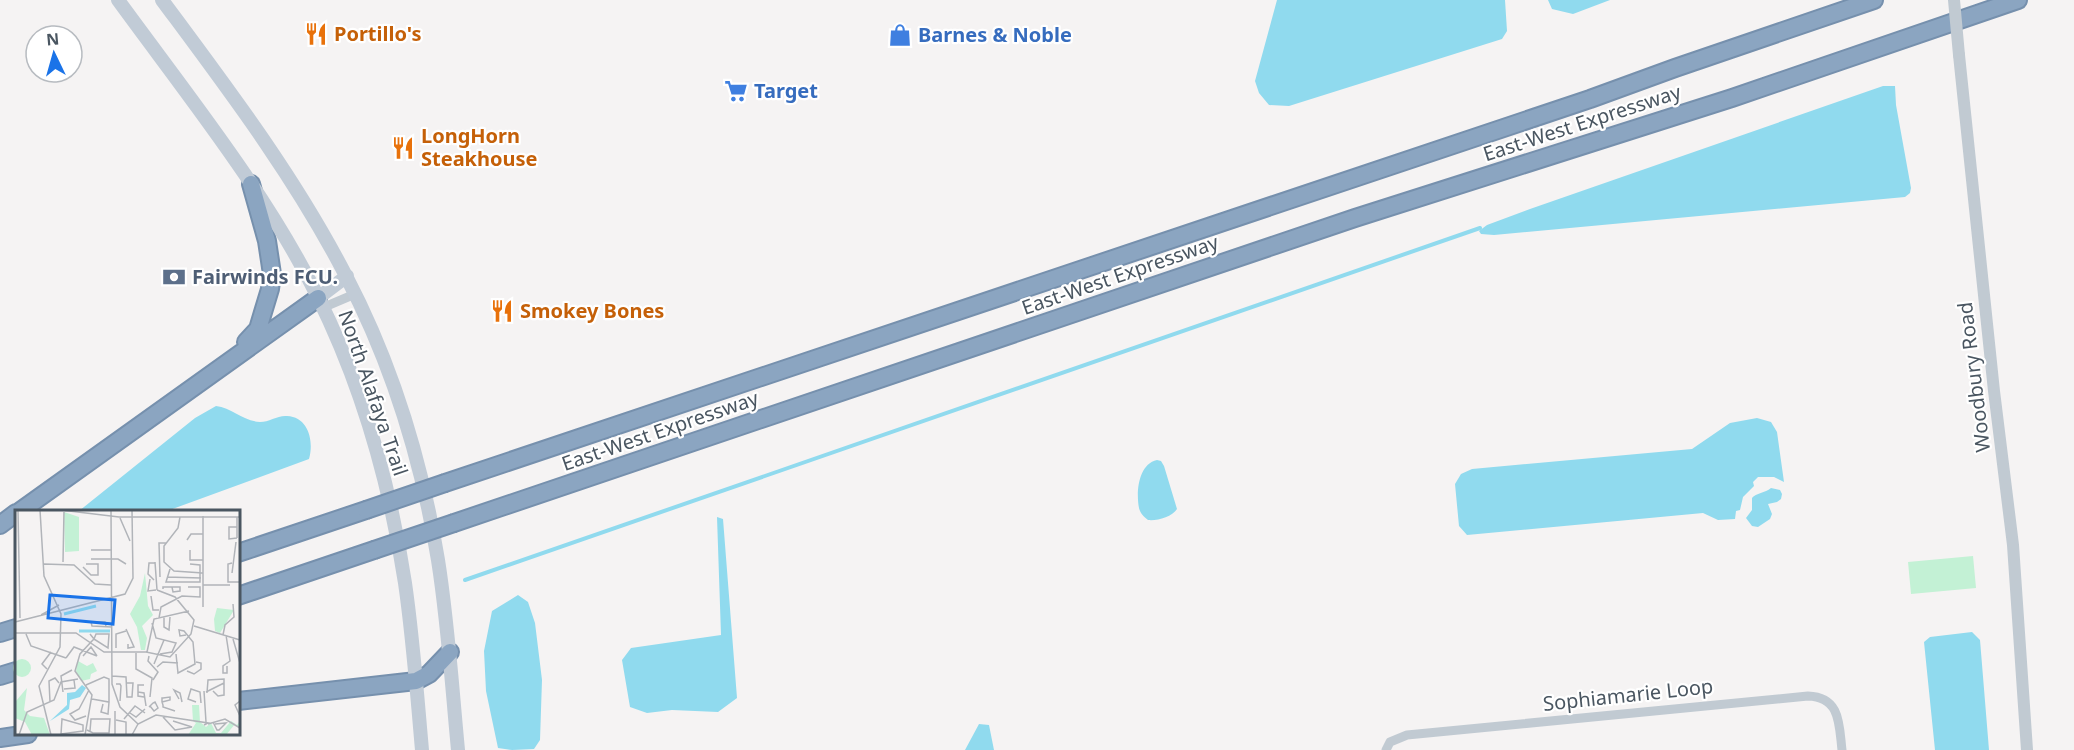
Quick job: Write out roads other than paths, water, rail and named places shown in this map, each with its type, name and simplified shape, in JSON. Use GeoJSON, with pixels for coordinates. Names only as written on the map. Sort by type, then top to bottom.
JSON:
{"type":"FeatureCollection","features":[{"type":"Feature","properties":{"kind":"highway","name":"East-West Expressway"},"geometry":{"type":"LineString","coordinates":[[240,552],[1579,103],[1874,0]]}},
{"type":"Feature","properties":{"kind":"highway","name":"East-West Expressway"},"geometry":{"type":"LineString","coordinates":[[240,595],[1344,222],[1732,98],[2018,0]]}},
{"type":"Feature","properties":{"kind":"highway"},"geometry":{"type":"LineString","coordinates":[[229,362],[258,329],[272,274],[267,241],[251,184]]}},
{"type":"Feature","properties":{"kind":"highway"},"geometry":{"type":"LineString","coordinates":[[21,510],[229,362],[320,303]]}},
{"type":"Feature","properties":{"kind":"highway"},"geometry":{"type":"LineString","coordinates":[[0,525],[15,514]]}},
{"type":"Feature","properties":{"kind":"highway"},"geometry":{"type":"LineString","coordinates":[[0,633],[15,628]]}},
{"type":"Feature","properties":{"kind":"highway"},"geometry":{"type":"LineString","coordinates":[[240,701],[416,681],[429,674],[450,652]]}},
{"type":"Feature","properties":{"kind":"highway"},"geometry":{"type":"LineString","coordinates":[[0,676],[15,671]]}},
{"type":"Feature","properties":{"kind":"highway"},"geometry":{"type":"LineString","coordinates":[[0,738],[21,735]]}},
{"type":"Feature","properties":{"kind":"main road","name":"North Alafaya Trail"},"geometry":{"type":"LineString","coordinates":[[118,0],[251,184],[296,257],[320,303],[357,395],[386,486],[405,583],[422,750]]}},
{"type":"Feature","properties":{"kind":"main road","name":"North Alafaya Trail"},"geometry":{"type":"LineString","coordinates":[[162,0],[273,152],[316,221],[347,276],[390,379],[419,469],[438,560],[450,652],[458,750]]}},
{"type":"Feature","properties":{"kind":"main road"},"geometry":{"type":"LineString","coordinates":[[320,303],[347,276]]}},
{"type":"Feature","properties":{"kind":"street","name":"Woodbury Road"},"geometry":{"type":"LineString","coordinates":[[1954,0],[1994,391],[2013,545],[2027,750]]}},
{"type":"Feature","properties":{"kind":"street"},"geometry":{"type":"LineString","coordinates":[[320,303],[355,294]]}},
{"type":"Feature","properties":{"kind":"street","name":"Sophiamarie Loop"},"geometry":{"type":"LineString","coordinates":[[1386,750],[1390,742],[1407,735],[1816,696],[1838,713],[1842,750]]}},
{"type":"Feature","properties":{"kind":"water"},"geometry":{"type":"Polygon","coordinates":[[[1277,0],[1505,0],[1507,31],[1502,39],[1289,106],[1269,105],[1259,93],[1255,81],[1277,0]]]}},
{"type":"Feature","properties":{"kind":"water"},"geometry":{"type":"Polygon","coordinates":[[[1548,0],[1610,0],[1573,14],[1552,9],[1548,0]]]}},
{"type":"Feature","properties":{"kind":"water"},"geometry":{"type":"Polygon","coordinates":[[[1883,86],[1895,86],[1896,105],[1911,188],[1910,193],[1905,197],[1494,235],[1481,234],[1479,231],[1487,225],[1530,209],[1883,86]]]}},
{"type":"Feature","properties":{"kind":"water"},"geometry":{"type":"Polygon","coordinates":[[[216,406],[260,422],[284,416],[294,417],[308,431],[311,445],[309,459],[170,510],[80,510],[195,418],[216,406]]]}},
{"type":"Feature","properties":{"kind":"water"},"geometry":{"type":"Polygon","coordinates":[[[1757,418],[1771,422],[1777,432],[1784,482],[1774,477],[1758,477],[1753,482],[1754,486],[1743,497],[1735,519],[1718,520],[1703,513],[1467,535],[1459,526],[1455,484],[1461,474],[1472,469],[1692,449],[1730,423],[1757,418]]]}},
{"type":"Feature","properties":{"kind":"water"},"geometry":{"type":"Polygon","coordinates":[[[1157,460],[1161,461],[1164,466],[1177,509],[1164,518],[1148,520],[1140,510],[1138,487],[1146,467],[1157,460]]]}},
{"type":"Feature","properties":{"kind":"water"},"geometry":{"type":"Polygon","coordinates":[[[1771,488],[1780,490],[1781,499],[1768,504],[1772,514],[1770,519],[1758,527],[1752,526],[1746,518],[1752,510],[1752,498],[1771,488]]]}},
{"type":"Feature","properties":{"kind":"water"},"geometry":{"type":"Polygon","coordinates":[[[717,517],[723,519],[737,698],[718,712],[672,710],[647,713],[630,707],[622,660],[631,648],[721,635],[717,517]]]}},
{"type":"Feature","properties":{"kind":"water"},"geometry":{"type":"Polygon","coordinates":[[[518,595],[528,602],[535,623],[542,680],[540,740],[534,749],[512,750],[498,748],[486,691],[484,651],[492,611],[518,595]]]}},
{"type":"Feature","properties":{"kind":"water"},"geometry":{"type":"Polygon","coordinates":[[[1972,632],[1980,640],[1989,750],[1935,750],[1924,642],[1930,637],[1972,632]]]}},
{"type":"Feature","properties":{"kind":"water"},"geometry":{"type":"Polygon","coordinates":[[[979,724],[989,725],[994,750],[965,750],[979,724]]]}},
{"type":"Feature","properties":{"kind":"waterway"},"geometry":{"type":"LineString","coordinates":[[465,580],[1480,228]]}},
{"type":"Feature","properties":{"kind":"place","name":"Portillo's"},"geometry":{"type":"Point","coordinates":[316,34]}},
{"type":"Feature","properties":{"kind":"place","name":"Barnes & Noble"},"geometry":{"type":"Point","coordinates":[900,35]}},
{"type":"Feature","properties":{"kind":"place","name":"Target"},"geometry":{"type":"Point","coordinates":[736,91]}},
{"type":"Feature","properties":{"kind":"place","name":"LongHorn Steakhouse"},"geometry":{"type":"Point","coordinates":[403,148]}},
{"type":"Feature","properties":{"kind":"place","name":"Fairwinds FCU."},"geometry":{"type":"Point","coordinates":[174,277]}},
{"type":"Feature","properties":{"kind":"place","name":"Smokey Bones"},"geometry":{"type":"Point","coordinates":[502,311]}}]}
